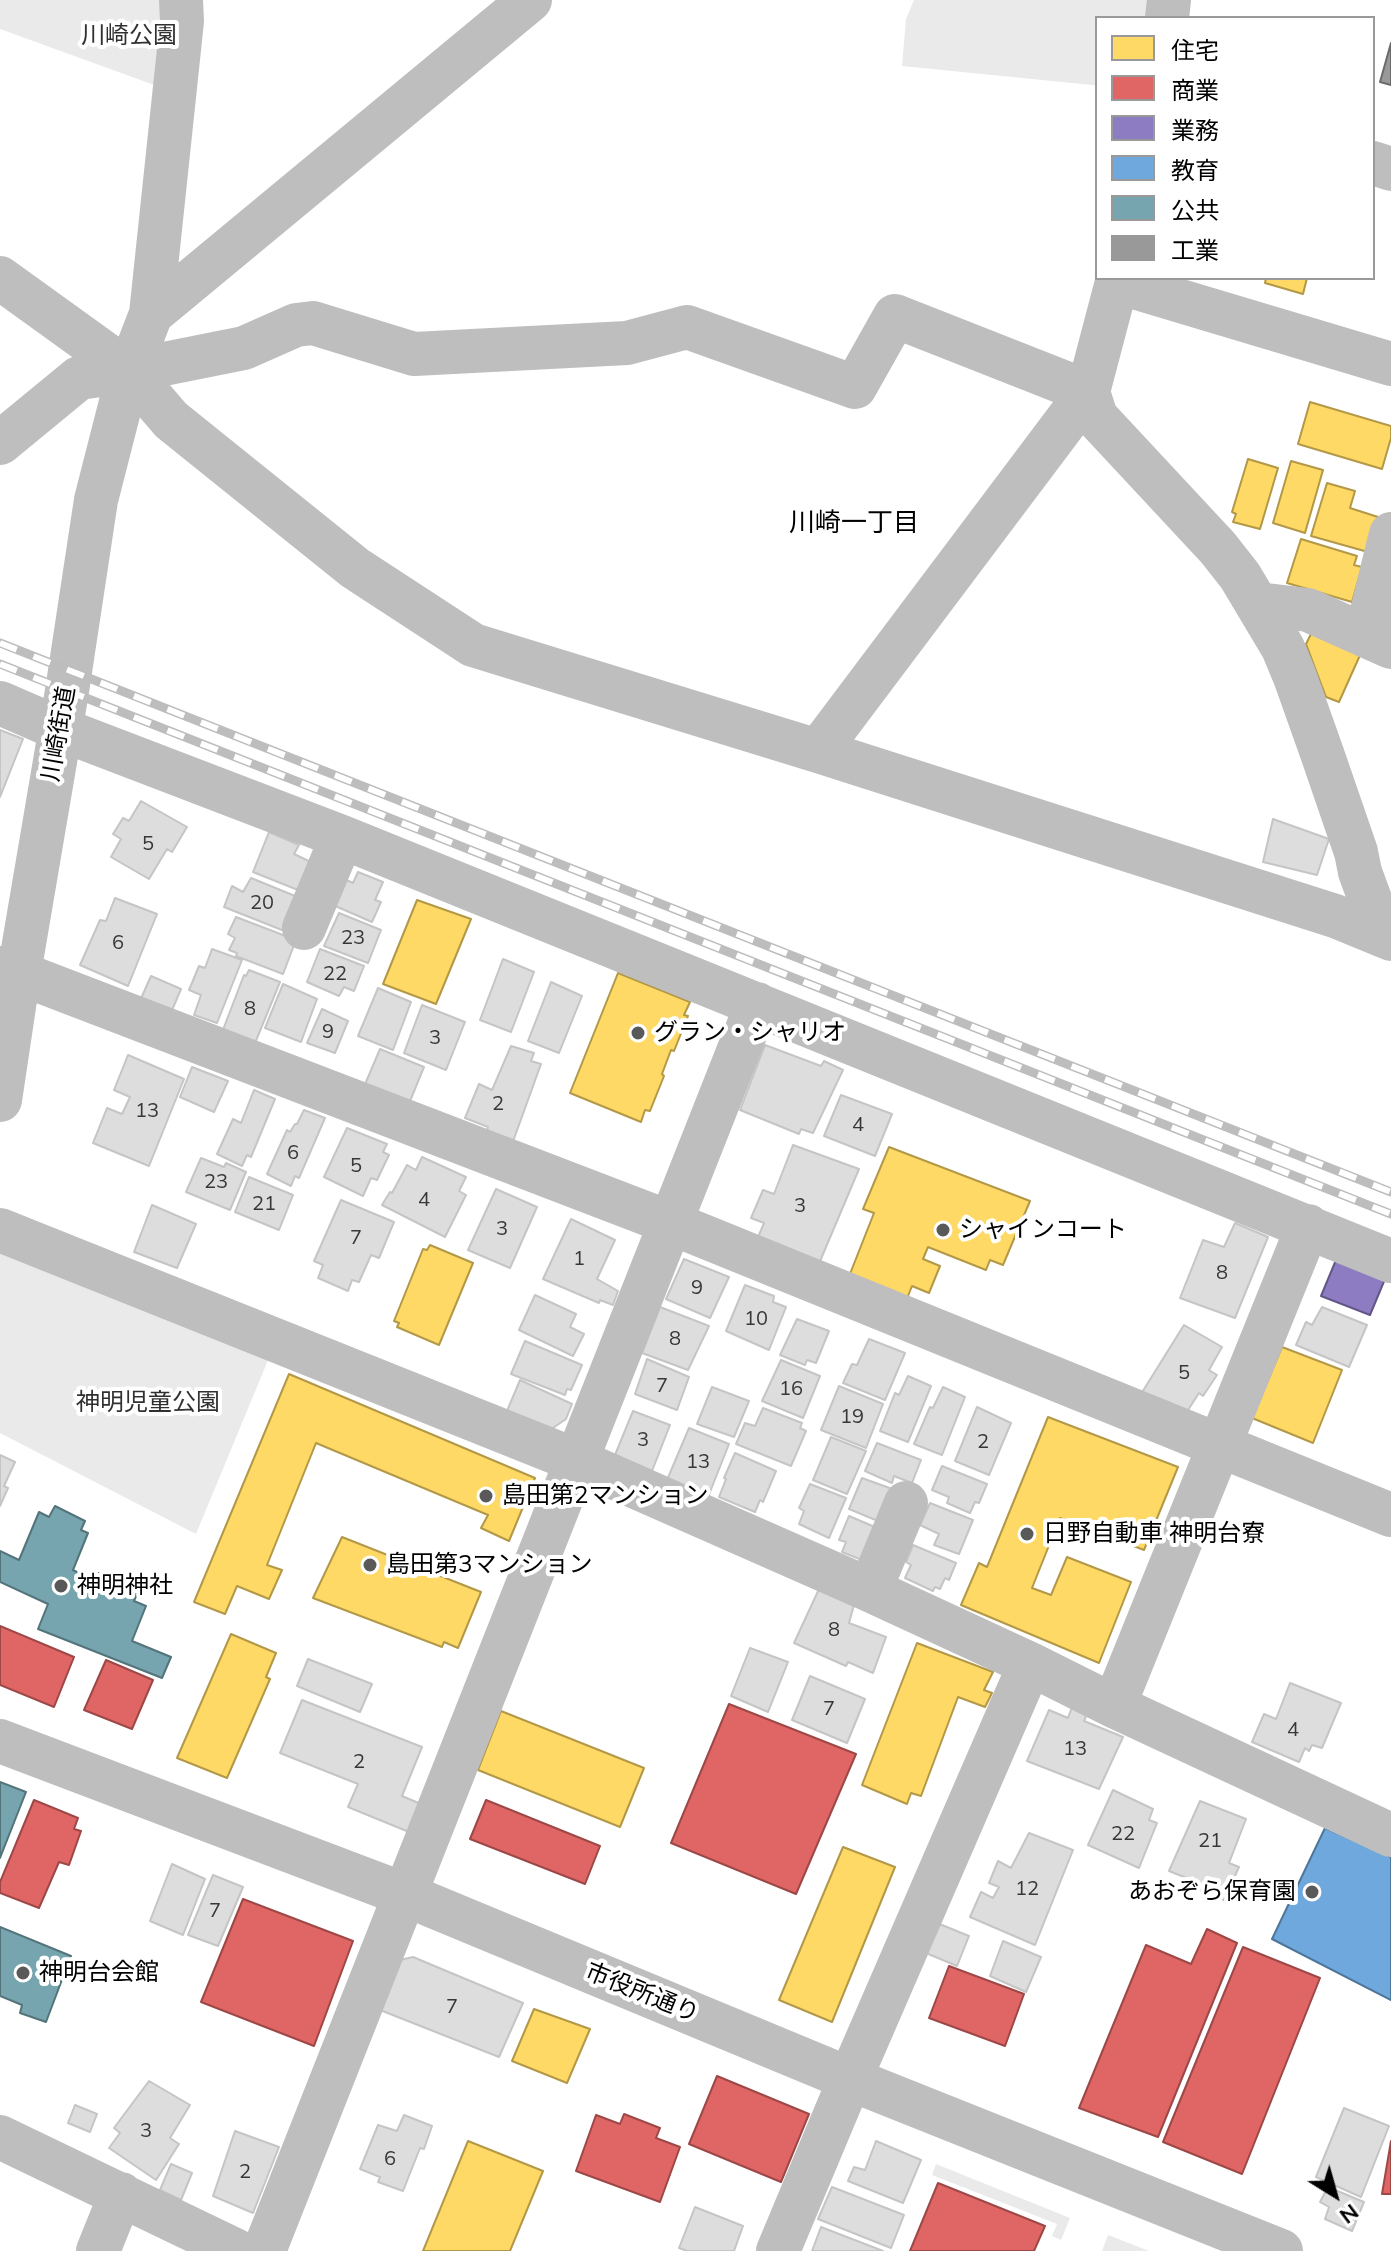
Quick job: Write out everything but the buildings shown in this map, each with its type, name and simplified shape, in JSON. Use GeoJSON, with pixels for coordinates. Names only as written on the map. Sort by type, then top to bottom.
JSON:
{"type":"FeatureCollection","features":[{"type":"Feature","properties":{"kind":"street"},"geometry":{"type":"LineString","coordinates":[[151,314],[182,21],[181,0]]}},
{"type":"Feature","properties":{"kind":"street"},"geometry":{"type":"LineString","coordinates":[[151,314],[530,0]]}},
{"type":"Feature","properties":{"kind":"street"},"geometry":{"type":"LineString","coordinates":[[0,278],[129,371],[171,420],[343,558],[473,645],[1335,916],[1387,937]]}},
{"type":"Feature","properties":{"kind":"street"},"geometry":{"type":"LineString","coordinates":[[818,751],[1088,392],[1118,280],[1391,364]]}},
{"type":"Feature","properties":{"kind":"street","name":"川崎街道"},"geometry":{"type":"LineString","coordinates":[[0,1100],[10,971],[60,729],[96,500],[129,371],[151,314]]}},
{"type":"Feature","properties":{"kind":"street"},"geometry":{"type":"LineString","coordinates":[[0,443],[79,378],[244,348],[296,325],[313,323],[414,354],[627,343],[687,327],[855,387],[895,316],[1088,392]]}},
{"type":"Feature","properties":{"kind":"street"},"geometry":{"type":"LineString","coordinates":[[1088,392],[1096,417],[1218,548],[1258,604],[1283,648],[1387,937]]}},
{"type":"Feature","properties":{"kind":"street"},"geometry":{"type":"LineString","coordinates":[[1258,604],[1308,610],[1378,642],[1391,534]]}},
{"type":"Feature","properties":{"kind":"street"},"geometry":{"type":"LineString","coordinates":[[0,703],[342,837],[1391,1261]]}},
{"type":"Feature","properties":{"kind":"street"},"geometry":{"type":"LineString","coordinates":[[304,928],[342,837]]}},
{"type":"Feature","properties":{"kind":"street"},"geometry":{"type":"LineString","coordinates":[[10,971],[671,1223],[1391,1515]]}},
{"type":"Feature","properties":{"kind":"street"},"geometry":{"type":"LineString","coordinates":[[264,2251],[757,1004]]}},
{"type":"Feature","properties":{"kind":"street"},"geometry":{"type":"LineString","coordinates":[[1114,1706],[1308,1226]]}},
{"type":"Feature","properties":{"kind":"street"},"geometry":{"type":"LineString","coordinates":[[0,1230],[575,1460],[870,1590],[1391,1835]]}},
{"type":"Feature","properties":{"kind":"street"},"geometry":{"type":"LineString","coordinates":[[870,1590],[906,1503]]}},
{"type":"Feature","properties":{"kind":"street"},"geometry":{"type":"LineString","coordinates":[[778,2251],[1030,1664]]}},
{"type":"Feature","properties":{"kind":"street","name":"市役所通り"},"geometry":{"type":"LineString","coordinates":[[0,1741],[406,1895],[850,2079],[1281,2251]]}},
{"type":"Feature","properties":{"kind":"street"},"geometry":{"type":"LineString","coordinates":[[0,2137],[237,2251]]}},
{"type":"Feature","properties":{"kind":"street"},"geometry":{"type":"LineString","coordinates":[[98,2251],[121,2194]]}},
{"type":"Feature","properties":{"kind":"green space","name":"川崎公園"},"geometry":{"type":"Polygon","coordinates":[[[0,0],[170,0],[157,86],[0,29],[0,0]]]}},
{"type":"Feature","properties":{"kind":"green space"},"geometry":{"type":"Polygon","coordinates":[[[914,0],[1151,0],[1150,16],[1095,16],[1095,85],[902,66],[906,19],[914,0]]]}},
{"type":"Feature","properties":{"kind":"green space","name":"神明児童公園"},"geometry":{"type":"Polygon","coordinates":[[[0,1251],[271,1353],[196,1534],[0,1433],[0,1251]]]}},
{"type":"Feature","properties":{"kind":"green space"},"geometry":{"type":"Polygon","coordinates":[[[936,2164],[1070,2218],[1061,2240],[1052,2236],[1057,2224],[932,2175],[936,2164]]]}},
{"type":"Feature","properties":{"kind":"green space"},"geometry":{"type":"Polygon","coordinates":[[[1108,2235],[1149,2251],[1102,2251],[1108,2235]]]}},
{"type":"Feature","properties":{"kind":"railway"},"geometry":{"type":"LineString","coordinates":[[0,643],[1391,1192]]}},
{"type":"Feature","properties":{"kind":"railway"},"geometry":{"type":"LineString","coordinates":[[0,664],[1391,1214]]}},
{"type":"Feature","properties":{"kind":"place","name":"グラン・シャリオ"},"geometry":{"type":"Point","coordinates":[638,1033]}},
{"type":"Feature","properties":{"kind":"place","name":"シャインコート"},"geometry":{"type":"Point","coordinates":[943,1230]}},
{"type":"Feature","properties":{"kind":"place","name":"島田第2マンション"},"geometry":{"type":"Point","coordinates":[486,1496]}},
{"type":"Feature","properties":{"kind":"place","name":"日野自動車 神明台寮"},"geometry":{"type":"Point","coordinates":[1027,1534]}},
{"type":"Feature","properties":{"kind":"place","name":"島田第3マンション"},"geometry":{"type":"Point","coordinates":[370,1565]}},
{"type":"Feature","properties":{"kind":"place","name":"神明神社"},"geometry":{"type":"Point","coordinates":[61,1586]}},
{"type":"Feature","properties":{"kind":"place","name":"あおぞら保育園"},"geometry":{"type":"Point","coordinates":[1312,1892]}},
{"type":"Feature","properties":{"kind":"place","name":"神明台会館"},"geometry":{"type":"Point","coordinates":[23,1973]}},
{"type":"Feature","properties":{"kind":"district","name":"川崎一丁目"},"geometry":{"type":"Point","coordinates":[854,523]}}]}
